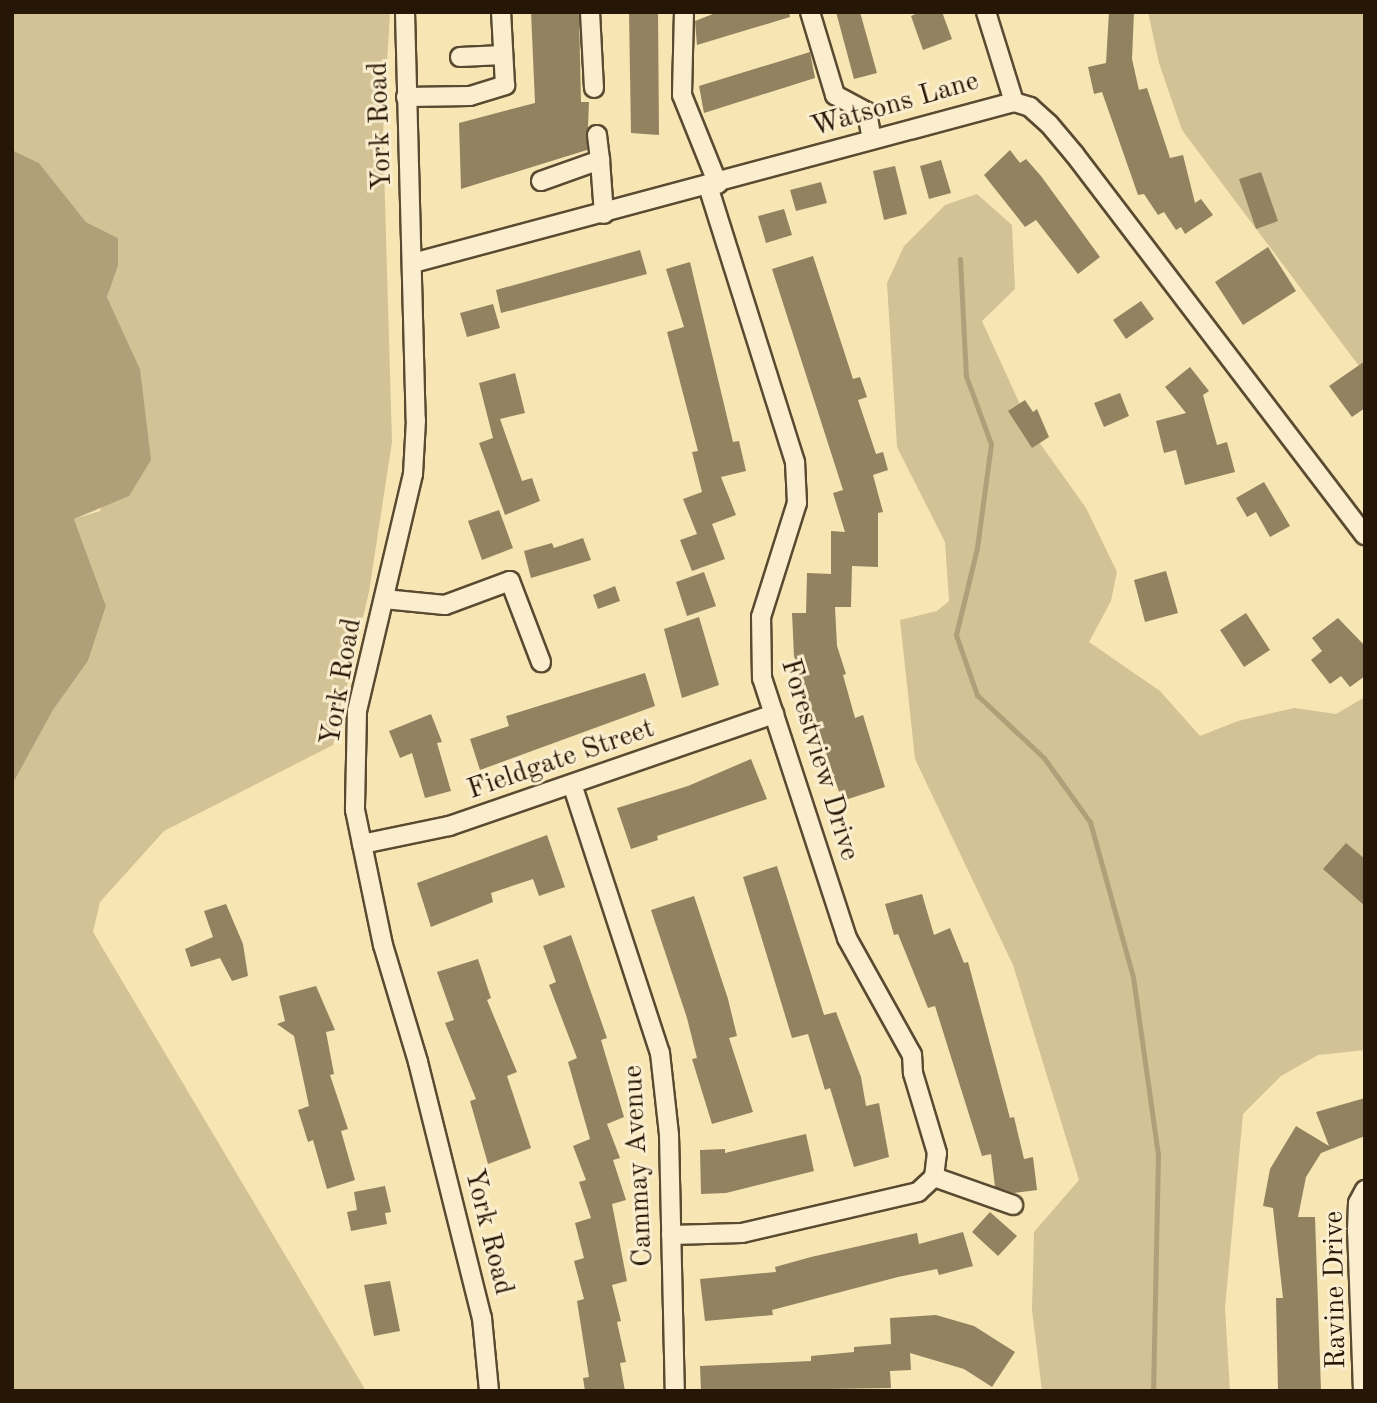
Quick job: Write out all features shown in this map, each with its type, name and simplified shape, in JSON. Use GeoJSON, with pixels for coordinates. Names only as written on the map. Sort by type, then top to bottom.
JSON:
{"type":"FeatureCollection","features":[{"type":"Feature","properties":{"kind":"street","name":"York Road"},"geometry":{"type":"LineString","coordinates":[[405,12],[416,358],[413,474],[358,710],[354,750],[355,810],[383,945],[418,1062],[482,1318],[489,1391]]}},
{"type":"Feature","properties":{"kind":"street"},"geometry":{"type":"LineString","coordinates":[[406,97],[470,96],[500,89],[505,85],[501,12]]}},
{"type":"Feature","properties":{"kind":"street"},"geometry":{"type":"LineString","coordinates":[[590,12],[594,88]]}},
{"type":"Feature","properties":{"kind":"street","name":"Forestview Drive"},"geometry":{"type":"LineString","coordinates":[[684,12],[682,95],[713,185],[795,461],[797,503],[766,599],[758,639],[762,678],[847,937],[912,1055],[913,1073],[937,1153],[934,1177]]}},
{"type":"Feature","properties":{"kind":"street"},"geometry":{"type":"LineString","coordinates":[[810,12],[835,95],[867,112],[872,139]]}},
{"type":"Feature","properties":{"kind":"street"},"geometry":{"type":"LineString","coordinates":[[986,12],[1014,102]]}},
{"type":"Feature","properties":{"kind":"street"},"geometry":{"type":"LineString","coordinates":[[460,57],[503,55]]}},
{"type":"Feature","properties":{"kind":"street","name":"Watsons Lane"},"geometry":{"type":"LineString","coordinates":[[413,263],[713,185],[1014,102],[1049,124],[1075,155],[1365,535]]}},
{"type":"Feature","properties":{"kind":"street"},"geometry":{"type":"LineString","coordinates":[[597,135],[604,214]]}},
{"type":"Feature","properties":{"kind":"street"},"geometry":{"type":"LineString","coordinates":[[541,181],[600,160]]}},
{"type":"Feature","properties":{"kind":"street"},"geometry":{"type":"LineString","coordinates":[[384,599],[445,605],[510,581],[541,662]]}},
{"type":"Feature","properties":{"kind":"street","name":"Fieldgate Street"},"geometry":{"type":"LineString","coordinates":[[362,844],[449,826],[774,714]]}},
{"type":"Feature","properties":{"kind":"street","name":"Cammay Avenue"},"geometry":{"type":"LineString","coordinates":[[572,784],[660,1054],[669,1135],[675,1391]]}},
{"type":"Feature","properties":{"kind":"street"},"geometry":{"type":"LineString","coordinates":[[671,1235],[742,1233],[918,1192],[934,1177],[1013,1205]]}},
{"type":"Feature","properties":{"kind":"street","name":"Ravine Drive"},"geometry":{"type":"LineString","coordinates":[[1363,1386],[1357,1231],[1358,1203],[1365,1190]]}},
{"type":"Feature","properties":{"kind":"shaded area"},"geometry":{"type":"Polygon","coordinates":[[[12,12],[390,12],[383,133],[392,442],[369,592],[333,745],[164,831],[100,902],[93,932],[366,1391],[12,1391],[12,785],[53,710],[88,661],[106,606],[74,519],[100,511],[140,369],[107,297],[118,266],[118,238],[86,222],[39,163],[12,150],[12,12]]]}},
{"type":"Feature","properties":{"kind":"shaded area"},"geometry":{"type":"Polygon","coordinates":[[[1148,12],[1365,12],[1365,374],[1182,130],[1159,63],[1148,12]]]}},
{"type":"Feature","properties":{"kind":"shaded area"},"geometry":{"type":"Polygon","coordinates":[[[12,150],[39,163],[86,222],[118,238],[118,266],[107,297],[140,369],[151,460],[129,496],[74,519],[106,606],[88,661],[53,710],[12,785],[12,150]]]}},
{"type":"Feature","properties":{"kind":"shaded area"},"geometry":{"type":"Polygon","coordinates":[[[977,194],[1012,225],[1015,289],[982,321],[1034,435],[1086,508],[1117,572],[1111,601],[1089,642],[1160,691],[1200,736],[1238,721],[1294,708],[1336,714],[1365,697],[1365,1050],[1318,1055],[1281,1076],[1243,1114],[1225,1308],[1230,1391],[1042,1391],[1032,1310],[1034,1232],[1079,1180],[1013,965],[915,759],[900,620],[937,611],[949,601],[945,542],[897,447],[887,283],[904,246],[945,205],[977,194]]]}},
{"type":"Feature","properties":{"kind":"building"},"geometry":{"type":"Polygon","coordinates":[[[531,12],[579,12],[581,102],[589,102],[587,150],[461,189],[459,123],[535,103],[531,12]]]}},
{"type":"Feature","properties":{"kind":"building"},"geometry":{"type":"Polygon","coordinates":[[[629,12],[658,12],[659,135],[631,133],[629,12]]]}},
{"type":"Feature","properties":{"kind":"building"},"geometry":{"type":"Polygon","coordinates":[[[718,12],[789,12],[790,17],[697,45],[695,21],[718,12]]]}},
{"type":"Feature","properties":{"kind":"building"},"geometry":{"type":"Polygon","coordinates":[[[836,12],[860,12],[877,73],[854,79],[836,12]]]}},
{"type":"Feature","properties":{"kind":"building"},"geometry":{"type":"Polygon","coordinates":[[[920,12],[942,12],[952,39],[923,50],[911,16],[920,12]]]}},
{"type":"Feature","properties":{"kind":"building"},"geometry":{"type":"Polygon","coordinates":[[[1109,12],[1134,12],[1132,59],[1139,90],[1147,88],[1170,158],[1183,155],[1195,203],[1201,199],[1213,215],[1185,234],[1181,227],[1176,230],[1164,212],[1158,215],[1144,194],[1138,195],[1102,92],[1094,94],[1088,67],[1106,63],[1109,12]]]}},
{"type":"Feature","properties":{"kind":"building"},"geometry":{"type":"Polygon","coordinates":[[[810,52],[815,78],[704,113],[699,86],[810,52]]]}},
{"type":"Feature","properties":{"kind":"building"},"geometry":{"type":"Polygon","coordinates":[[[1010,150],[1020,163],[1026,159],[1041,176],[1100,257],[1078,274],[1036,220],[1025,227],[984,175],[1010,150]]]}},
{"type":"Feature","properties":{"kind":"building"},"geometry":{"type":"Polygon","coordinates":[[[941,160],[951,193],[929,199],[920,166],[941,160]]]}},
{"type":"Feature","properties":{"kind":"building"},"geometry":{"type":"Polygon","coordinates":[[[895,166],[907,214],[884,220],[873,171],[895,166]]]}},
{"type":"Feature","properties":{"kind":"building"},"geometry":{"type":"Polygon","coordinates":[[[1261,172],[1278,221],[1256,229],[1239,179],[1261,172]]]}},
{"type":"Feature","properties":{"kind":"building"},"geometry":{"type":"Polygon","coordinates":[[[821,182],[827,203],[796,211],[790,190],[821,182]]]}},
{"type":"Feature","properties":{"kind":"building"},"geometry":{"type":"Polygon","coordinates":[[[784,209],[792,235],[766,243],[758,216],[784,209]]]}},
{"type":"Feature","properties":{"kind":"building"},"geometry":{"type":"Polygon","coordinates":[[[1268,247],[1296,291],[1243,325],[1215,282],[1268,247]]]}},
{"type":"Feature","properties":{"kind":"building"},"geometry":{"type":"Polygon","coordinates":[[[640,250],[647,274],[501,313],[496,290],[640,250]]]}},
{"type":"Feature","properties":{"kind":"building"},"geometry":{"type":"Polygon","coordinates":[[[813,256],[853,379],[860,377],[867,397],[858,400],[876,454],[883,452],[888,470],[873,475],[883,512],[878,513],[878,567],[852,566],[851,607],[835,607],[837,646],[846,674],[843,675],[855,718],[863,715],[885,787],[842,801],[794,656],[792,613],[806,613],[807,573],[831,574],[831,531],[845,532],[833,493],[843,490],[772,269],[813,256]]]}},
{"type":"Feature","properties":{"kind":"building"},"geometry":{"type":"Polygon","coordinates":[[[690,262],[733,442],[739,441],[746,471],[721,477],[736,515],[712,524],[725,559],[692,571],[680,540],[697,534],[683,499],[702,492],[692,452],[698,451],[667,332],[684,327],[666,269],[690,262]]]}},
{"type":"Feature","properties":{"kind":"building"},"geometry":{"type":"Polygon","coordinates":[[[1141,301],[1154,319],[1126,339],[1113,320],[1141,301]]]}},
{"type":"Feature","properties":{"kind":"building"},"geometry":{"type":"Polygon","coordinates":[[[493,304],[500,328],[467,337],[460,313],[493,304]]]}},
{"type":"Feature","properties":{"kind":"building"},"geometry":{"type":"Polygon","coordinates":[[[1365,361],[1365,408],[1352,417],[1329,386],[1365,361]]]}},
{"type":"Feature","properties":{"kind":"building"},"geometry":{"type":"Polygon","coordinates":[[[1190,367],[1209,391],[1203,395],[1217,445],[1227,442],[1235,472],[1185,485],[1176,450],[1164,453],[1156,421],[1186,413],[1165,387],[1190,367]]]}},
{"type":"Feature","properties":{"kind":"building"},"geometry":{"type":"Polygon","coordinates":[[[515,373],[525,413],[500,419],[522,481],[532,478],[540,501],[505,515],[479,443],[493,438],[479,383],[515,373]]]}},
{"type":"Feature","properties":{"kind":"building"},"geometry":{"type":"Polygon","coordinates":[[[1120,393],[1129,416],[1104,427],[1094,403],[1120,393]]]}},
{"type":"Feature","properties":{"kind":"building"},"geometry":{"type":"Polygon","coordinates":[[[1025,400],[1033,412],[1037,409],[1049,437],[1032,448],[1008,411],[1025,400]]]}},
{"type":"Feature","properties":{"kind":"building"},"geometry":{"type":"Polygon","coordinates":[[[1264,482],[1290,526],[1270,537],[1256,512],[1247,517],[1236,498],[1264,482]]]}},
{"type":"Feature","properties":{"kind":"building"},"geometry":{"type":"Polygon","coordinates":[[[499,510],[513,548],[482,560],[468,521],[499,510]]]}},
{"type":"Feature","properties":{"kind":"building"},"geometry":{"type":"Polygon","coordinates":[[[583,538],[591,560],[531,578],[524,551],[552,543],[554,548],[583,538]]]}},
{"type":"Feature","properties":{"kind":"building"},"geometry":{"type":"Polygon","coordinates":[[[1166,571],[1178,613],[1145,622],[1134,580],[1166,571]]]}},
{"type":"Feature","properties":{"kind":"building"},"geometry":{"type":"Polygon","coordinates":[[[704,572],[716,606],[687,616],[676,582],[704,572]]]}},
{"type":"Feature","properties":{"kind":"building"},"geometry":{"type":"Polygon","coordinates":[[[615,586],[620,601],[598,609],[593,595],[615,586]]]}},
{"type":"Feature","properties":{"kind":"building"},"geometry":{"type":"Polygon","coordinates":[[[1246,613],[1270,650],[1244,667],[1220,630],[1246,613]]]}},
{"type":"Feature","properties":{"kind":"building"},"geometry":{"type":"Polygon","coordinates":[[[699,617],[719,685],[682,698],[664,629],[699,617]]]}},
{"type":"Feature","properties":{"kind":"building"},"geometry":{"type":"Polygon","coordinates":[[[1338,618],[1365,646],[1365,676],[1350,687],[1341,676],[1330,684],[1311,660],[1322,651],[1312,638],[1338,618]]]}},
{"type":"Feature","properties":{"kind":"building"},"geometry":{"type":"Polygon","coordinates":[[[645,673],[655,706],[480,770],[470,739],[509,726],[506,716],[645,673]]]}},
{"type":"Feature","properties":{"kind":"building"},"geometry":{"type":"Polygon","coordinates":[[[431,714],[442,742],[437,743],[451,791],[425,798],[412,753],[400,758],[389,731],[431,714]]]}},
{"type":"Feature","properties":{"kind":"building"},"geometry":{"type":"Polygon","coordinates":[[[751,759],[767,799],[657,836],[658,840],[631,849],[617,808],[688,786],[751,759]]]}},
{"type":"Feature","properties":{"kind":"building"},"geometry":{"type":"Polygon","coordinates":[[[547,835],[565,887],[539,896],[533,879],[491,893],[493,902],[431,927],[417,883],[547,835]]]}},
{"type":"Feature","properties":{"kind":"building"},"geometry":{"type":"Polygon","coordinates":[[[1346,843],[1365,859],[1365,906],[1323,869],[1346,843]]]}},
{"type":"Feature","properties":{"kind":"building"},"geometry":{"type":"Polygon","coordinates":[[[777,866],[824,1015],[836,1012],[861,1077],[866,1106],[879,1103],[889,1157],[854,1167],[830,1088],[825,1090],[808,1034],[792,1038],[743,877],[777,866]]]}},
{"type":"Feature","properties":{"kind":"building"},"geometry":{"type":"Polygon","coordinates":[[[922,894],[934,935],[950,928],[964,963],[968,962],[1010,1118],[1014,1117],[1024,1159],[1033,1157],[1037,1190],[1014,1193],[995,1187],[991,1154],[982,1156],[935,1006],[928,1008],[898,934],[894,935],[885,904],[922,894]]]}},
{"type":"Feature","properties":{"kind":"building"},"geometry":{"type":"Polygon","coordinates":[[[694,896],[728,999],[737,1036],[729,1038],[753,1112],[712,1124],[692,1059],[697,1058],[687,1018],[651,910],[694,896]]]}},
{"type":"Feature","properties":{"kind":"building"},"geometry":{"type":"Polygon","coordinates":[[[226,904],[243,944],[248,976],[232,981],[220,958],[191,967],[185,949],[213,937],[204,911],[226,904]]]}},
{"type":"Feature","properties":{"kind":"building"},"geometry":{"type":"Polygon","coordinates":[[[571,935],[607,1038],[601,1040],[624,1117],[607,1124],[620,1158],[613,1160],[626,1200],[612,1204],[627,1281],[612,1285],[621,1321],[617,1322],[626,1362],[620,1363],[625,1391],[585,1391],[583,1378],[589,1377],[577,1301],[584,1299],[574,1261],[584,1258],[575,1223],[591,1218],[579,1182],[586,1180],[573,1146],[590,1139],[568,1062],[577,1058],[549,985],[556,982],[543,946],[571,935]]]}},
{"type":"Feature","properties":{"kind":"building"},"geometry":{"type":"Polygon","coordinates":[[[478,959],[491,998],[487,1000],[517,1072],[507,1076],[531,1148],[488,1164],[470,1101],[476,1099],[445,1023],[454,1020],[437,972],[478,959]]]}},
{"type":"Feature","properties":{"kind":"building"},"geometry":{"type":"Polygon","coordinates":[[[316,986],[335,1030],[326,1032],[334,1074],[330,1075],[348,1129],[341,1131],[355,1180],[327,1189],[313,1140],[308,1142],[298,1110],[309,1106],[294,1036],[277,1024],[285,1021],[279,996],[316,986]]]}},
{"type":"Feature","properties":{"kind":"building"},"geometry":{"type":"Polygon","coordinates":[[[1365,1098],[1365,1136],[1321,1153],[1306,1177],[1298,1217],[1315,1217],[1321,1391],[1278,1391],[1276,1298],[1283,1298],[1273,1208],[1263,1206],[1270,1169],[1296,1126],[1329,1146],[1316,1112],[1365,1098]]]}},
{"type":"Feature","properties":{"kind":"building"},"geometry":{"type":"Polygon","coordinates":[[[806,1134],[814,1171],[726,1193],[701,1194],[700,1150],[725,1149],[725,1153],[806,1134]]]}},
{"type":"Feature","properties":{"kind":"building"},"geometry":{"type":"Polygon","coordinates":[[[385,1186],[391,1212],[385,1213],[387,1224],[351,1231],[347,1212],[357,1210],[354,1192],[385,1186]]]}},
{"type":"Feature","properties":{"kind":"building"},"geometry":{"type":"Polygon","coordinates":[[[990,1212],[1017,1236],[998,1256],[972,1232],[990,1212]]]}},
{"type":"Feature","properties":{"kind":"building"},"geometry":{"type":"Polygon","coordinates":[[[963,1232],[973,1266],[939,1275],[937,1269],[898,1277],[772,1310],[773,1315],[705,1321],[700,1279],[776,1272],[775,1267],[811,1257],[917,1233],[919,1244],[963,1232]]]}},
{"type":"Feature","properties":{"kind":"building"},"geometry":{"type":"Polygon","coordinates":[[[390,1281],[400,1331],[374,1336],[364,1285],[390,1281]]]}},
{"type":"Feature","properties":{"kind":"building"},"geometry":{"type":"Polygon","coordinates":[[[936,1315],[974,1326],[1015,1352],[992,1387],[964,1369],[910,1353],[911,1370],[890,1371],[891,1388],[701,1391],[700,1366],[811,1361],[811,1356],[854,1352],[854,1347],[891,1344],[890,1318],[936,1315]]]}},
{"type":"Feature","properties":{"kind":"waterway"},"geometry":{"type":"LineString","coordinates":[[960,259],[966,376],[991,444],[977,548],[956,635],[977,695],[1044,758],[1090,822],[1133,977],[1158,1154],[1153,1391]]}}]}
